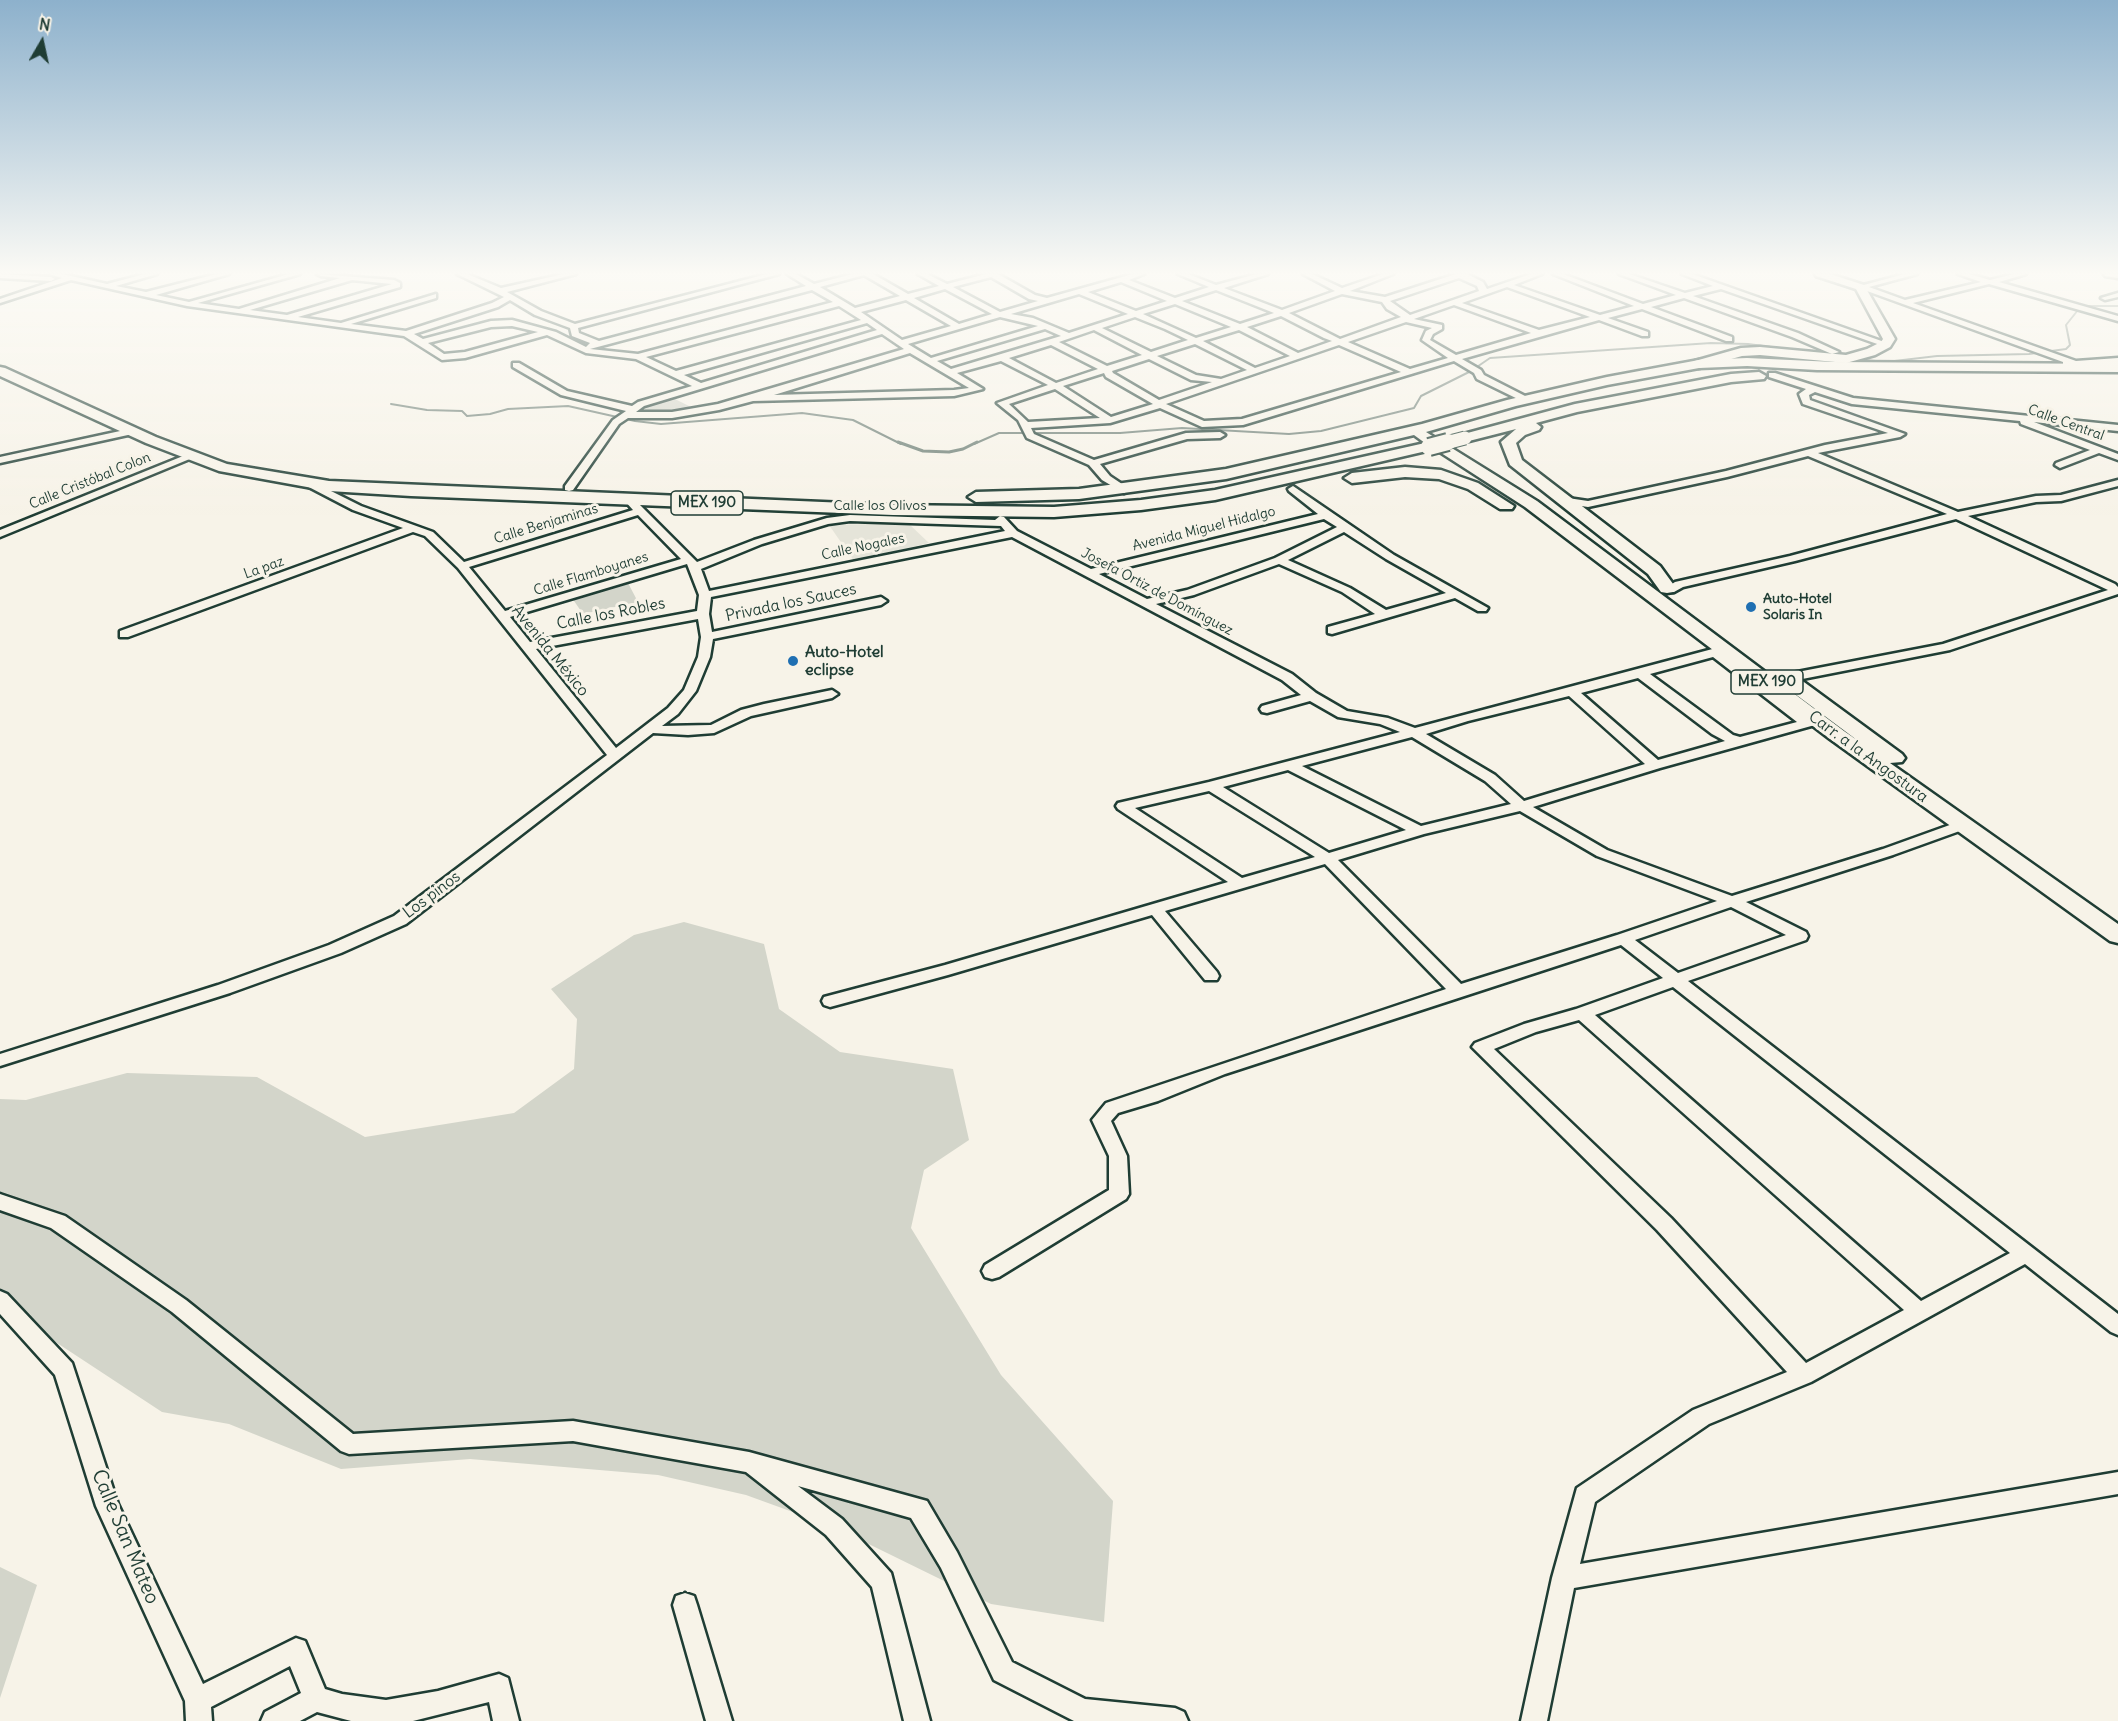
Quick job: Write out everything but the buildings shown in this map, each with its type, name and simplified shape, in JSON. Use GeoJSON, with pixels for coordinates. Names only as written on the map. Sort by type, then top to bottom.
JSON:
{"type":"FeatureCollection","features":[{"type":"Feature","properties":{"kind":"main road","name":"MEX 190"},"geometry":{"type":"LineString","coordinates":[[0,356],[189,442],[252,463],[293,471],[351,478],[1054,512],[1180,501],[1249,489],[1424,435],[1625,387],[1702,373],[1842,358],[1976,369],[2118,368]]}},
{"type":"Feature","properties":{"kind":"main road"},"geometry":{"type":"LineString","coordinates":[[896,504],[1124,490],[1226,474],[1424,435],[1526,400],[1699,364],[1776,369],[1842,358]]}},
{"type":"Feature","properties":{"kind":"main road","name":"MEX 190"},"geometry":{"type":"LineString","coordinates":[[1424,435],[1465,438],[1575,408],[1776,369],[2118,376]]}},
{"type":"Feature","properties":{"kind":"main road","name":"MEX 190"},"geometry":{"type":"LineString","coordinates":[[0,371],[129,429],[224,468],[309,483],[634,506],[896,504]]}},
{"type":"Feature","properties":{"kind":"main road"},"geometry":{"type":"LineString","coordinates":[[1622,399],[1520,432],[1508,442],[1515,462],[1561,500],[1584,509],[1656,572],[1668,589]]}},
{"type":"Feature","properties":{"kind":"main road","name":"Carr. a la Angostura"},"geometry":{"type":"LineString","coordinates":[[1424,435],[1476,458],[1668,589],[1962,807],[2118,917]]}},
{"type":"Feature","properties":{"kind":"main road","name":"Carr. a la Angostura"},"geometry":{"type":"LineString","coordinates":[[1424,435],[1531,504],[1813,722],[2118,935]]}},
{"type":"Feature","properties":{"kind":"main road"},"geometry":{"type":"LineString","coordinates":[[896,504],[1001,521],[1089,519],[1155,513],[1396,473],[1426,473],[1455,479],[1485,492],[1592,563],[1672,611]]}},
{"type":"Feature","properties":{"kind":"street"},"geometry":{"type":"LineString","coordinates":[[438,354],[442,357],[467,354]]}},
{"type":"Feature","properties":{"kind":"street"},"geometry":{"type":"LineString","coordinates":[[621,354],[638,357],[698,385]]}},
{"type":"Feature","properties":{"kind":"street"},"geometry":{"type":"LineString","coordinates":[[569,488],[624,416],[698,385],[802,354]]}},
{"type":"Feature","properties":{"kind":"street"},"geometry":{"type":"LineString","coordinates":[[516,365],[564,393],[596,402],[624,416],[672,415],[719,407],[753,398],[897,354]]}},
{"type":"Feature","properties":{"kind":"street"},"geometry":{"type":"LineString","coordinates":[[753,398],[944,393],[978,389],[918,354]]}},
{"type":"Feature","properties":{"kind":"street"},"geometry":{"type":"LineString","coordinates":[[929,361],[952,354]]}},
{"type":"Feature","properties":{"kind":"street"},"geometry":{"type":"LineString","coordinates":[[951,372],[1014,354]]}},
{"type":"Feature","properties":{"kind":"street"},"geometry":{"type":"LineString","coordinates":[[1076,354],[1107,370],[1109,375],[1160,404],[1202,424],[1243,422],[1467,354]]}},
{"type":"Feature","properties":{"kind":"street"},"geometry":{"type":"LineString","coordinates":[[1148,354],[1194,378],[1225,381]]}},
{"type":"Feature","properties":{"kind":"street"},"geometry":{"type":"LineString","coordinates":[[1156,354],[1002,403],[1027,425],[1110,420],[1307,354]]}},
{"type":"Feature","properties":{"kind":"street"},"geometry":{"type":"LineString","coordinates":[[1222,354],[1255,371]]}},
{"type":"Feature","properties":{"kind":"street"},"geometry":{"type":"LineString","coordinates":[[1295,354],[1300,357]]}},
{"type":"Feature","properties":{"kind":"street"},"geometry":{"type":"LineString","coordinates":[[1369,354],[1407,371]]}},
{"type":"Feature","properties":{"kind":"street"},"geometry":{"type":"LineString","coordinates":[[1449,354],[1478,372],[1480,376],[1526,400]]}},
{"type":"Feature","properties":{"kind":"street"},"geometry":{"type":"LineString","coordinates":[[1699,364],[1739,354]]}},
{"type":"Feature","properties":{"kind":"street"},"geometry":{"type":"LineString","coordinates":[[1753,354],[1815,389],[1852,401],[2118,428]]}},
{"type":"Feature","properties":{"kind":"street"},"geometry":{"type":"LineString","coordinates":[[1805,354],[1842,358],[1854,354]]}},
{"type":"Feature","properties":{"kind":"street"},"geometry":{"type":"LineString","coordinates":[[1834,354],[1842,358]]}},
{"type":"Feature","properties":{"kind":"street"},"geometry":{"type":"LineString","coordinates":[[2050,354],[2074,363]]}},
{"type":"Feature","properties":{"kind":"street"},"geometry":{"type":"LineString","coordinates":[[638,357],[650,355]]}},
{"type":"Feature","properties":{"kind":"street"},"geometry":{"type":"LineString","coordinates":[[677,374],[743,355],[768,364]]}},
{"type":"Feature","properties":{"kind":"street"},"geometry":{"type":"LineString","coordinates":[[1002,358],[1056,386],[1110,420]]}},
{"type":"Feature","properties":{"kind":"street"},"geometry":{"type":"LineString","coordinates":[[1976,369],[1989,366],[2118,361]]}},
{"type":"Feature","properties":{"kind":"street"},"geometry":{"type":"LineString","coordinates":[[1584,509],[1809,452],[1900,434],[1806,402],[1804,394],[1815,389]]}},
{"type":"Feature","properties":{"kind":"street","name":"Calle Central"},"geometry":{"type":"LineString","coordinates":[[2004,415],[2118,457]]}},
{"type":"Feature","properties":{"kind":"street"},"geometry":{"type":"LineString","coordinates":[[1027,425],[1026,429],[1030,436],[1077,454],[1093,463],[1106,478],[1124,490]]}},
{"type":"Feature","properties":{"kind":"street"},"geometry":{"type":"LineString","coordinates":[[0,454],[129,429]]}},
{"type":"Feature","properties":{"kind":"street"},"geometry":{"type":"LineString","coordinates":[[0,460],[129,429]]}},
{"type":"Feature","properties":{"kind":"street"},"geometry":{"type":"LineString","coordinates":[[1093,463],[1186,436],[1220,435]]}},
{"type":"Feature","properties":{"kind":"street"},"geometry":{"type":"LineString","coordinates":[[2060,465],[2099,450]]}},
{"type":"Feature","properties":{"kind":"street"},"geometry":{"type":"LineString","coordinates":[[1787,678],[1946,647],[2115,591],[2111,586],[1957,515],[1809,452]]}},
{"type":"Feature","properties":{"kind":"street","name":"Calle Cristóbal Colon"},"geometry":{"type":"LineString","coordinates":[[0,534],[192,456]]}},
{"type":"Feature","properties":{"kind":"street","name":"Avenida México"},"geometry":{"type":"LineString","coordinates":[[309,483],[357,508],[429,534],[462,566],[615,755]]}},
{"type":"Feature","properties":{"kind":"street"},"geometry":{"type":"LineString","coordinates":[[1668,589],[1679,584],[1791,559],[1957,515],[2036,499],[2061,498],[2115,486]]}},
{"type":"Feature","properties":{"kind":"street"},"geometry":{"type":"LineString","coordinates":[[1293,489],[1344,528],[1390,557],[1482,608]]}},
{"type":"Feature","properties":{"kind":"street"},"geometry":{"type":"LineString","coordinates":[[634,506],[692,564],[705,595]]}},
{"type":"Feature","properties":{"kind":"street","name":"Calle Benjaminas"},"geometry":{"type":"LineString","coordinates":[[462,566],[634,506]]}},
{"type":"Feature","properties":{"kind":"street","name":"Avenida Miguel Hidalgo"},"geometry":{"type":"LineString","coordinates":[[1089,573],[1326,515]]}},
{"type":"Feature","properties":{"kind":"street","name":"Calle los Olivos"},"geometry":{"type":"LineString","coordinates":[[692,564],[827,521],[850,518],[1001,521]]}},
{"type":"Feature","properties":{"kind":"street"},"geometry":{"type":"LineString","coordinates":[[1001,521],[1013,533]]}},
{"type":"Feature","properties":{"kind":"street","name":"La paz"},"geometry":{"type":"LineString","coordinates":[[124,634],[414,528]]}},
{"type":"Feature","properties":{"kind":"street"},"geometry":{"type":"LineString","coordinates":[[1147,602],[1190,593],[1279,560],[1344,528]]}},
{"type":"Feature","properties":{"kind":"street","name":"Josefa Ortiz de Domínguez"},"geometry":{"type":"LineString","coordinates":[[1013,533],[1287,677],[1311,696],[1386,739]]}},
{"type":"Feature","properties":{"kind":"street","name":"Calle Nogales"},"geometry":{"type":"LineString","coordinates":[[705,595],[1013,533]]}},
{"type":"Feature","properties":{"kind":"street"},"geometry":{"type":"LineString","coordinates":[[1279,560],[1346,590],[1385,615]]}},
{"type":"Feature","properties":{"kind":"street","name":"Calle Flamboyanes"},"geometry":{"type":"LineString","coordinates":[[501,616],[692,564]]}},
{"type":"Feature","properties":{"kind":"street"},"geometry":{"type":"LineString","coordinates":[[1332,630],[1455,594]]}},
{"type":"Feature","properties":{"kind":"street","name":"Los pinos"},"geometry":{"type":"LineString","coordinates":[[0,1060],[224,989],[335,949],[400,920],[615,755],[653,729],[673,711],[690,691],[700,670],[707,637],[704,614],[705,595]]}},
{"type":"Feature","properties":{"kind":"street","name":"Privada los Sauces"},"geometry":{"type":"LineString","coordinates":[[707,637],[881,601]]}},
{"type":"Feature","properties":{"kind":"street","name":"Calle los Robles"},"geometry":{"type":"LineString","coordinates":[[526,647],[704,614]]}},
{"type":"Feature","properties":{"kind":"street"},"geometry":{"type":"LineString","coordinates":[[1239,883],[1123,806],[1211,786],[1412,732],[1436,728],[1464,718],[1720,652]]}},
{"type":"Feature","properties":{"kind":"street"},"geometry":{"type":"LineString","coordinates":[[1640,673],[1717,731],[1728,738],[1743,742]]}},
{"type":"Feature","properties":{"kind":"street"},"geometry":{"type":"LineString","coordinates":[[1572,692],[1655,765]]}},
{"type":"Feature","properties":{"kind":"street"},"geometry":{"type":"LineString","coordinates":[[653,729],[688,731],[714,729],[746,713],[832,694]]}},
{"type":"Feature","properties":{"kind":"street"},"geometry":{"type":"LineString","coordinates":[[1267,710],[1311,696]]}},
{"type":"Feature","properties":{"kind":"street"},"geometry":{"type":"LineString","coordinates":[[1343,714],[1383,721],[1412,732],[1490,778],[1522,806],[1602,853],[1732,900],[1800,936],[1582,1013],[1530,1028],[1481,1047],[1664,1224],[1803,1376]]}},
{"type":"Feature","properties":{"kind":"street"},"geometry":{"type":"LineString","coordinates":[[830,1001],[948,970],[1141,911],[1155,909],[1329,859],[1419,831],[1522,806],[1655,765],[1813,722]]}},
{"type":"Feature","properties":{"kind":"street"},"geometry":{"type":"LineString","coordinates":[[1290,765],[1419,831]]}},
{"type":"Feature","properties":{"kind":"street"},"geometry":{"type":"LineString","coordinates":[[1211,786],[1329,859],[1458,991]]}},
{"type":"Feature","properties":{"kind":"street"},"geometry":{"type":"LineString","coordinates":[[992,1271],[1119,1194],[1118,1156],[1101,1120],[1112,1108],[1458,991],[1623,939],[1732,900],[1888,852],[1963,825]]}},
{"type":"Feature","properties":{"kind":"street"},"geometry":{"type":"LineString","coordinates":[[1155,909],[1211,976]]}},
{"type":"Feature","properties":{"kind":"street"},"geometry":{"type":"LineString","coordinates":[[1623,939],[2118,1326]]}},
{"type":"Feature","properties":{"kind":"street"},"geometry":{"type":"LineString","coordinates":[[1582,1013],[1921,1313]]}},
{"type":"Feature","properties":{"kind":"street"},"geometry":{"type":"LineString","coordinates":[[0,1202],[58,1222],[179,1306],[349,1444],[573,1431],[749,1462],[919,1509],[949,1560],[1003,1671],[1087,1716],[1175,1721]]}},
{"type":"Feature","properties":{"kind":"street"},"geometry":{"type":"LineString","coordinates":[[1534,1721],[1564,1578],[1585,1496],[1701,1417],[1803,1376],[2026,1254]]}},
{"type":"Feature","properties":{"kind":"street","name":"Calle San Mateo"},"geometry":{"type":"LineString","coordinates":[[0,1300],[64,1370],[107,1506],[199,1710]]}},
{"type":"Feature","properties":{"kind":"street"},"geometry":{"type":"LineString","coordinates":[[749,1462],[834,1527],[883,1581],[917,1721]]}},
{"type":"Feature","properties":{"kind":"street"},"geometry":{"type":"LineString","coordinates":[[1564,1578],[2118,1483]]}},
{"type":"Feature","properties":{"kind":"street"},"geometry":{"type":"LineString","coordinates":[[685,1605],[719,1721]]}},
{"type":"Feature","properties":{"kind":"street"},"geometry":{"type":"LineString","coordinates":[[199,1710],[296,1650],[316,1699]]}},
{"type":"Feature","properties":{"kind":"street"},"geometry":{"type":"LineString","coordinates":[[274,1721],[316,1699],[342,1707],[386,1713],[438,1704],[499,1688],[506,1721]]}},
{"type":"Feature","properties":{"kind":"shaded area"},"geometry":{"type":"Polygon","coordinates":[[[671,397],[695,409],[651,413],[639,407],[671,397]]]}},
{"type":"Feature","properties":{"kind":"shaded area"},"geometry":{"type":"Polygon","coordinates":[[[908,523],[929,543],[854,561],[829,525],[908,523]]]}},
{"type":"Feature","properties":{"kind":"shaded area"},"geometry":{"type":"Polygon","coordinates":[[[628,583],[638,602],[583,614],[572,598],[628,583]]]}},
{"type":"Feature","properties":{"kind":"shaded area"},"geometry":{"type":"Polygon","coordinates":[[[684,922],[764,944],[779,1009],[840,1052],[953,1069],[969,1140],[924,1170],[911,1228],[1001,1375],[1113,1501],[1104,1622],[991,1604],[834,1527],[746,1495],[658,1475],[470,1459],[341,1469],[229,1424],[162,1412],[13,1314],[0,1302],[0,1099],[26,1100],[127,1073],[257,1077],[365,1137],[514,1113],[574,1069],[577,1019],[551,989],[634,935],[684,922]]]}},
{"type":"Feature","properties":{"kind":"shaded area"},"geometry":{"type":"Polygon","coordinates":[[[0,1567],[37,1585],[0,1698],[0,1567]]]}},
{"type":"Feature","properties":{"kind":"waterway"},"geometry":{"type":"LineString","coordinates":[[974,444],[999,433],[1120,433],[1182,428],[1289,434],[1321,431],[1414,408],[1421,396],[1471,371],[1490,358],[1544,354]]}},
{"type":"Feature","properties":{"kind":"waterway"},"geometry":{"type":"LineString","coordinates":[[1854,359],[1886,362],[1937,356],[2015,354]]}},
{"type":"Feature","properties":{"kind":"waterway"},"geometry":{"type":"LineString","coordinates":[[391,404],[427,410],[462,411],[467,416],[490,414],[508,409],[568,406],[635,421],[661,424],[802,413],[853,420],[901,444]]}},
{"type":"Feature","properties":{"kind":"waterway"},"geometry":{"type":"LineString","coordinates":[[898,442],[923,451],[949,452],[963,449],[977,442]]}},
{"type":"Feature","properties":{"kind":"place","name":"Auto-Hotel Solaris In"},"geometry":{"type":"Point","coordinates":[1751,607]}},
{"type":"Feature","properties":{"kind":"place","name":"Auto-Hotel eclipse"},"geometry":{"type":"Point","coordinates":[793,661]}}]}
